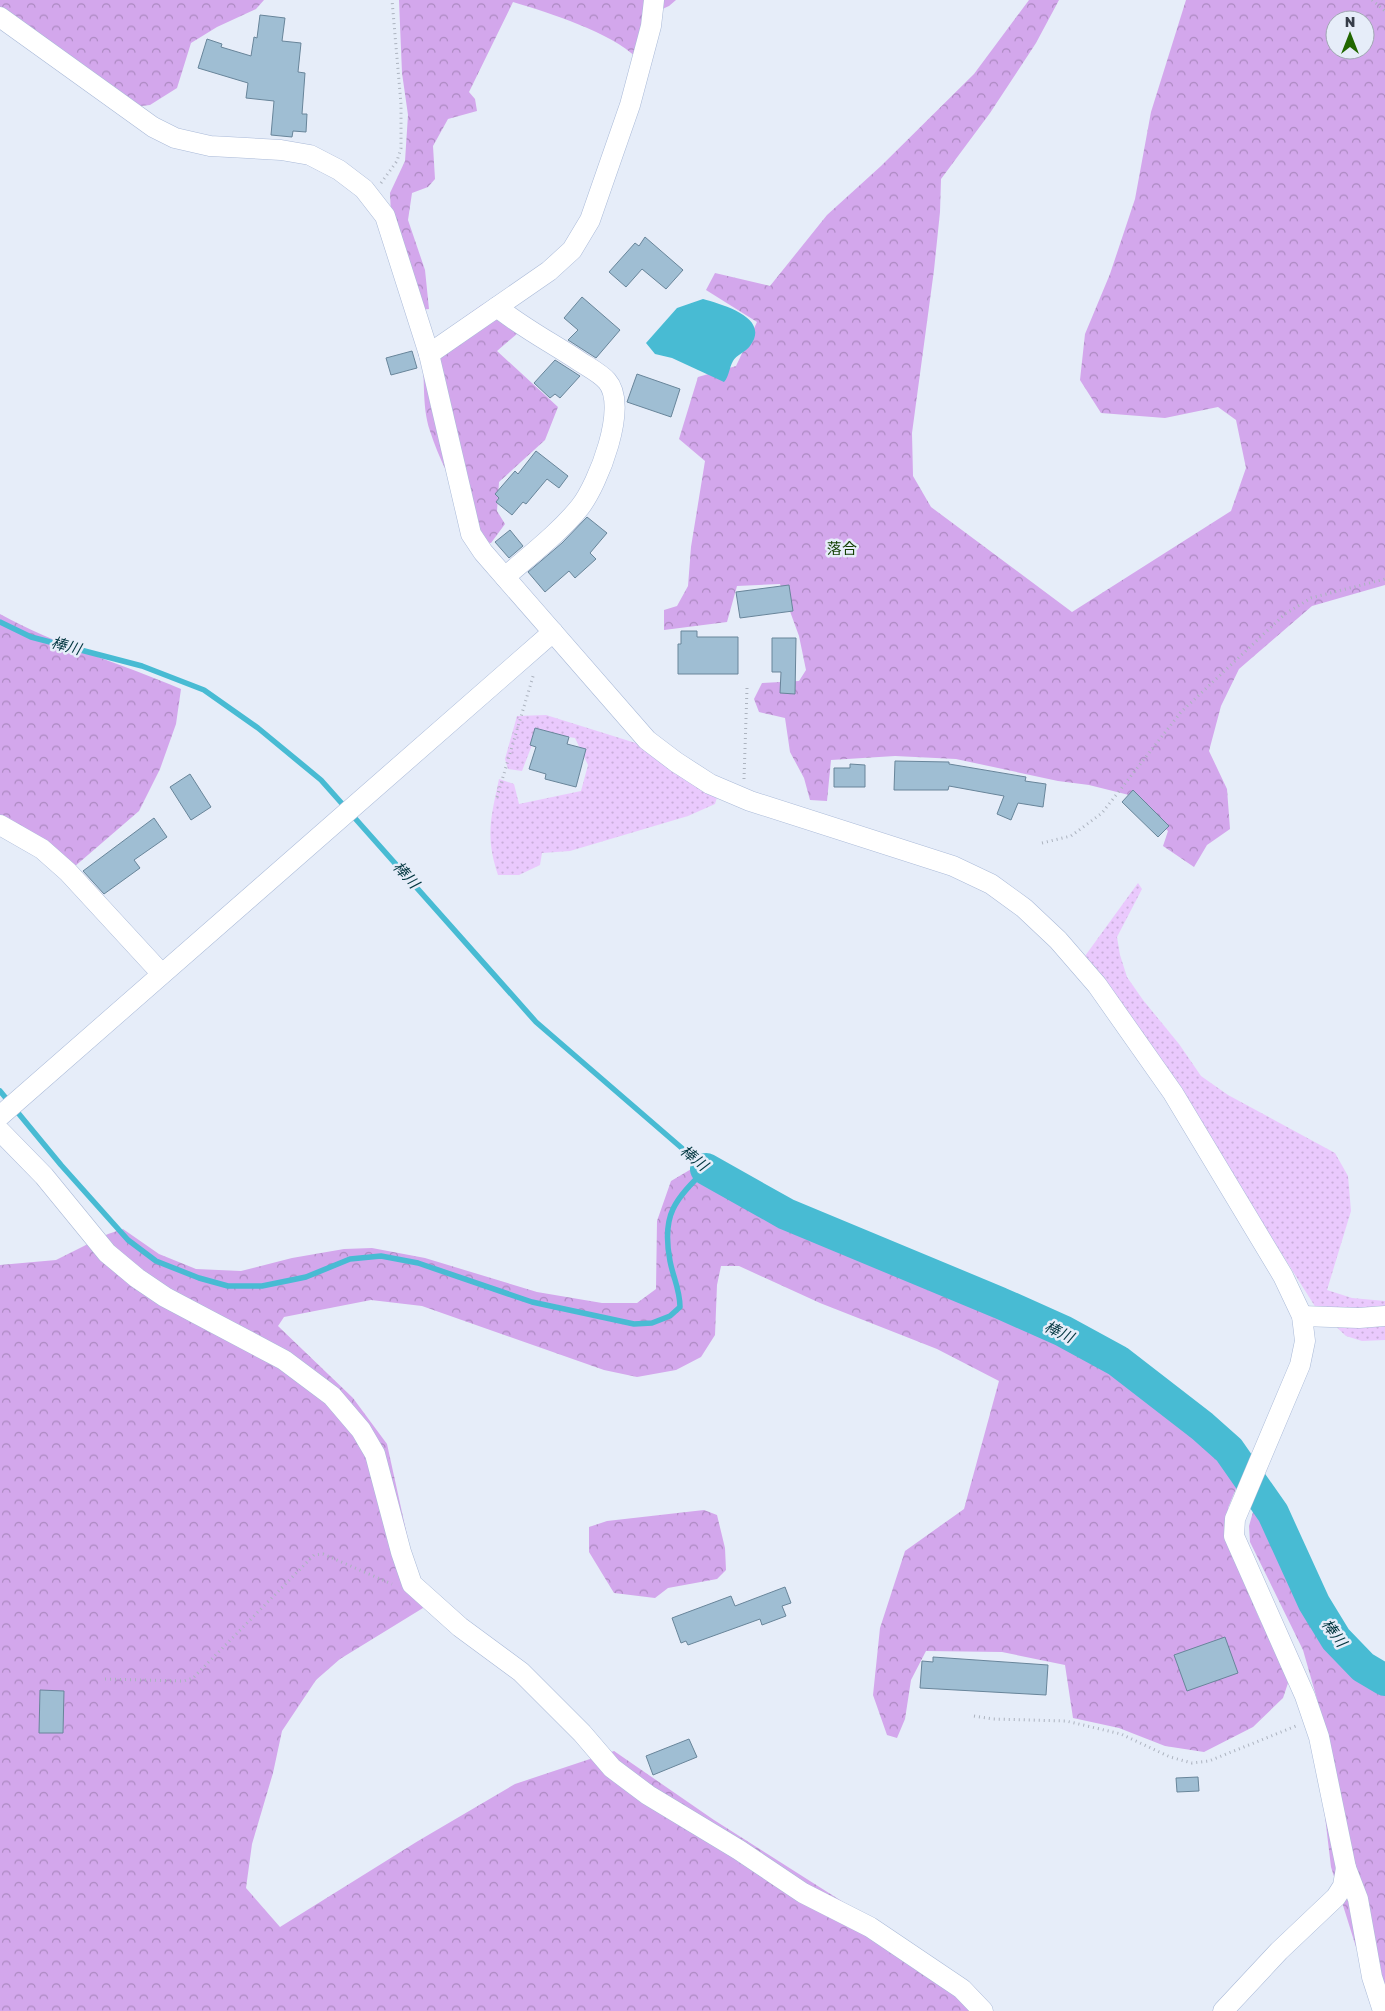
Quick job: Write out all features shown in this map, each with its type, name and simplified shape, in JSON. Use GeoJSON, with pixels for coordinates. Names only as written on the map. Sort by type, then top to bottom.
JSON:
{"type":"FeatureCollection","features":[{"type":"Feature","properties":{"kind":"street"},"geometry":{"type":"LineString","coordinates":[[429,354],[550,271],[572,250],[590,220],[630,105],[651,26],[654,0]]}},
{"type":"Feature","properties":{"kind":"street"},"geometry":{"type":"LineString","coordinates":[[0,17],[153,127],[175,138],[210,146],[281,150],[310,155],[339,170],[364,190],[385,216],[429,354],[468,526],[483,552],[505,577],[546,638],[648,740],[676,762],[710,784],[750,801],[953,866],[991,884],[1024,908],[1058,940],[1097,984],[1173,1093],[1283,1276],[1302,1316],[1305,1341],[1300,1365],[1235,1519],[1234,1536],[1305,1696],[1313,1719],[1333,1800],[1346,1868],[1358,1899],[1372,1977],[1383,2011]]}},
{"type":"Feature","properties":{"kind":"street"},"geometry":{"type":"LineString","coordinates":[[497,307],[523,328],[553,344],[605,378],[613,387],[617,406],[616,420],[591,491],[572,515],[505,577]]}},
{"type":"Feature","properties":{"kind":"street"},"geometry":{"type":"LineString","coordinates":[[0,1116],[161,973],[546,638]]}},
{"type":"Feature","properties":{"kind":"street"},"geometry":{"type":"LineString","coordinates":[[0,825],[42,849],[68,872],[161,973]]}},
{"type":"Feature","properties":{"kind":"street"},"geometry":{"type":"LineString","coordinates":[[0,1131],[44,1176],[107,1253],[137,1278],[165,1297],[284,1360],[332,1396],[361,1430],[375,1454],[401,1552],[412,1584],[460,1627],[521,1672],[582,1733],[612,1768],[648,1795],[739,1850],[803,1893],[870,1927],[962,1989],[983,2011]]}},
{"type":"Feature","properties":{"kind":"street"},"geometry":{"type":"LineString","coordinates":[[1302,1316],[1359,1318],[1385,1316]]}},
{"type":"Feature","properties":{"kind":"street"},"geometry":{"type":"LineString","coordinates":[[1223,2011],[1279,1951],[1336,1897],[1342,1886],[1346,1868]]}},
{"type":"Feature","properties":{"kind":"path"},"geometry":{"type":"LineString","coordinates":[[370,197],[390,172],[401,148],[401,104],[392,0]]}},
{"type":"Feature","properties":{"kind":"path"},"geometry":{"type":"LineString","coordinates":[[1372,0],[1385,11]]}},
{"type":"Feature","properties":{"kind":"path"},"geometry":{"type":"LineString","coordinates":[[1042,843],[1071,836],[1102,813],[1181,712],[1285,614],[1311,598],[1385,579]]}},
{"type":"Feature","properties":{"kind":"path"},"geometry":{"type":"LineString","coordinates":[[497,797],[546,638]]}},
{"type":"Feature","properties":{"kind":"path"},"geometry":{"type":"LineString","coordinates":[[743,783],[747,688]]}},
{"type":"Feature","properties":{"kind":"path"},"geometry":{"type":"LineString","coordinates":[[105,1679],[184,1681],[193,1678],[314,1554],[322,1554],[393,1585],[412,1584]]}},
{"type":"Feature","properties":{"kind":"path"},"geometry":{"type":"LineString","coordinates":[[974,1716],[992,1719],[1066,1721],[1083,1724],[1120,1734],[1170,1757],[1192,1763],[1209,1761],[1313,1719]]}},
{"type":"Feature","properties":{"kind":"shaded area"},"geometry":{"type":"Polygon","coordinates":[[[546,715],[642,745],[675,774],[718,794],[715,804],[688,816],[570,851],[542,853],[540,865],[519,875],[498,875],[490,838],[499,779],[514,784],[519,804],[581,791],[588,765],[575,738],[537,732],[522,771],[508,769],[505,759],[517,716],[546,715]]]}},
{"type":"Feature","properties":{"kind":"shaded area"},"geometry":{"type":"Polygon","coordinates":[[[1138,883],[1142,889],[1117,937],[1127,977],[1179,1044],[1201,1076],[1228,1095],[1335,1153],[1348,1176],[1351,1211],[1327,1290],[1352,1298],[1385,1301],[1385,1340],[1362,1341],[1346,1336],[1316,1308],[1224,1162],[1088,966],[1085,956],[1138,883]]]}},
{"type":"Feature","properties":{"kind":"green space"},"geometry":{"type":"Polygon","coordinates":[[[0,0],[264,0],[256,9],[217,27],[191,43],[177,88],[150,105],[132,107],[0,10],[0,0]]]}},
{"type":"Feature","properties":{"kind":"green space"},"geometry":{"type":"Polygon","coordinates":[[[399,0],[676,0],[669,6],[645,17],[637,58],[611,40],[579,24],[513,2],[469,92],[475,99],[477,111],[448,119],[433,146],[435,179],[428,187],[412,193],[408,220],[425,270],[429,309],[420,310],[391,215],[390,193],[405,161],[408,115],[402,73],[399,0]]]}},
{"type":"Feature","properties":{"kind":"green space"},"geometry":{"type":"Polygon","coordinates":[[[1029,0],[1059,0],[1036,43],[990,113],[941,179],[940,212],[934,270],[912,433],[913,476],[931,507],[1072,612],[1231,511],[1246,468],[1236,420],[1218,407],[1165,418],[1101,413],[1080,380],[1085,334],[1110,274],[1135,199],[1151,112],[1186,0],[1385,0],[1385,585],[1312,606],[1239,669],[1221,706],[1209,751],[1227,789],[1230,829],[1207,845],[1194,867],[1163,846],[1168,831],[1133,796],[1089,785],[1058,781],[956,759],[895,756],[831,760],[827,801],[810,800],[804,778],[790,752],[785,718],[759,712],[754,699],[762,683],[799,681],[806,670],[799,636],[780,584],[737,586],[727,622],[664,630],[664,610],[677,606],[688,586],[691,547],[705,461],[679,439],[698,377],[736,366],[757,322],[706,290],[715,273],[770,286],[827,215],[881,166],[974,74],[1029,0]]]}},
{"type":"Feature","properties":{"kind":"green space"},"geometry":{"type":"Polygon","coordinates":[[[483,304],[518,333],[497,351],[558,407],[545,440],[499,482],[497,511],[505,524],[491,543],[483,542],[447,473],[435,445],[427,421],[421,348],[483,304]]]}},
{"type":"Feature","properties":{"kind":"green space"},"geometry":{"type":"Polygon","coordinates":[[[0,614],[44,636],[181,689],[176,724],[160,769],[139,811],[74,867],[0,832],[0,614]]]}},
{"type":"Feature","properties":{"kind":"green space"},"geometry":{"type":"Polygon","coordinates":[[[709,1165],[788,1206],[850,1234],[1020,1299],[1070,1325],[1166,1390],[1249,1457],[1228,1508],[1228,1543],[1259,1618],[1290,1677],[1283,1698],[1253,1727],[1204,1752],[1165,1746],[1119,1728],[1073,1718],[1065,1665],[1002,1652],[926,1651],[911,1680],[905,1719],[897,1738],[887,1735],[873,1695],[880,1628],[905,1551],[964,1509],[999,1381],[937,1349],[820,1303],[739,1266],[721,1266],[717,1285],[715,1335],[701,1357],[676,1370],[637,1377],[604,1370],[422,1306],[371,1300],[284,1317],[278,1326],[353,1398],[387,1444],[423,1608],[340,1659],[316,1680],[282,1731],[273,1773],[252,1844],[246,1888],[280,1927],[418,1841],[515,1784],[614,1751],[714,1820],[950,1970],[992,2011],[0,2011],[0,1265],[56,1260],[108,1234],[123,1229],[159,1254],[196,1269],[241,1271],[292,1258],[344,1249],[372,1248],[425,1258],[537,1292],[602,1303],[637,1303],[656,1289],[657,1221],[671,1181],[693,1168],[709,1165]]]}},
{"type":"Feature","properties":{"kind":"green space"},"geometry":{"type":"Polygon","coordinates":[[[1260,1504],[1313,1609],[1338,1649],[1357,1670],[1385,1689],[1385,1990],[1382,1994],[1356,1947],[1331,1867],[1321,1783],[1321,1713],[1303,1650],[1250,1542],[1249,1526],[1255,1505],[1260,1504]]]}},
{"type":"Feature","properties":{"kind":"green space"},"geometry":{"type":"Polygon","coordinates":[[[704,1510],[717,1515],[725,1548],[726,1570],[717,1579],[668,1588],[655,1598],[614,1593],[589,1552],[589,1527],[607,1521],[704,1510]]]}},
{"type":"Feature","properties":{"kind":"water"},"geometry":{"type":"Polygon","coordinates":[[[703,299],[742,314],[750,320],[754,328],[755,336],[750,346],[734,359],[724,382],[672,358],[655,354],[646,343],[677,308],[703,299]]]}},
{"type":"Feature","properties":{"kind":"building"},"geometry":{"type":"Polygon","coordinates":[[[260,15],[285,18],[282,41],[301,43],[298,72],[305,73],[302,114],[307,114],[306,132],[293,131],[292,137],[271,135],[274,101],[246,98],[248,83],[198,68],[207,39],[222,44],[221,47],[251,56],[254,37],[257,38],[260,15]]]}},
{"type":"Feature","properties":{"kind":"building"},"geometry":{"type":"Polygon","coordinates":[[[645,237],[683,270],[666,289],[642,269],[626,287],[609,272],[635,243],[639,246],[645,237]]]}},
{"type":"Feature","properties":{"kind":"building"},"geometry":{"type":"Polygon","coordinates":[[[582,297],[620,330],[596,358],[568,340],[578,330],[564,318],[582,297]]]}},
{"type":"Feature","properties":{"kind":"building"},"geometry":{"type":"Polygon","coordinates":[[[412,351],[417,368],[391,375],[386,358],[412,351]]]}},
{"type":"Feature","properties":{"kind":"building"},"geometry":{"type":"Polygon","coordinates":[[[555,360],[580,376],[560,398],[555,394],[550,398],[534,383],[555,360]]]}},
{"type":"Feature","properties":{"kind":"building"},"geometry":{"type":"Polygon","coordinates":[[[637,374],[680,389],[671,417],[627,402],[637,374]]]}},
{"type":"Feature","properties":{"kind":"building"},"geometry":{"type":"Polygon","coordinates":[[[536,451],[568,476],[559,488],[547,479],[526,504],[523,502],[512,515],[496,502],[499,498],[495,494],[515,471],[518,474],[536,451]]]}},
{"type":"Feature","properties":{"kind":"building"},"geometry":{"type":"Polygon","coordinates":[[[587,517],[607,533],[590,553],[596,559],[575,578],[569,571],[545,592],[528,572],[562,543],[587,517]]]}},
{"type":"Feature","properties":{"kind":"building"},"geometry":{"type":"Polygon","coordinates":[[[510,530],[523,546],[509,558],[495,542],[510,530]]]}},
{"type":"Feature","properties":{"kind":"building"},"geometry":{"type":"Polygon","coordinates":[[[789,585],[793,611],[740,618],[736,592],[789,585]]]}},
{"type":"Feature","properties":{"kind":"building"},"geometry":{"type":"Polygon","coordinates":[[[681,631],[697,631],[697,637],[738,637],[738,674],[678,674],[678,644],[681,644],[681,631]]]}},
{"type":"Feature","properties":{"kind":"building"},"geometry":{"type":"Polygon","coordinates":[[[772,638],[796,638],[795,694],[780,693],[781,672],[772,672],[772,638]]]}},
{"type":"Feature","properties":{"kind":"building"},"geometry":{"type":"Polygon","coordinates":[[[535,728],[569,737],[567,744],[586,749],[576,787],[545,779],[546,774],[529,769],[536,747],[530,745],[535,728]]]}},
{"type":"Feature","properties":{"kind":"building"},"geometry":{"type":"Polygon","coordinates":[[[895,761],[949,762],[949,764],[1026,777],[1025,781],[1046,784],[1043,807],[1018,803],[1011,820],[997,814],[1004,796],[949,786],[948,790],[894,790],[895,761]]]}},
{"type":"Feature","properties":{"kind":"building"},"geometry":{"type":"Polygon","coordinates":[[[850,764],[865,765],[865,787],[834,787],[834,768],[850,768],[850,764]]]}},
{"type":"Feature","properties":{"kind":"building"},"geometry":{"type":"Polygon","coordinates":[[[190,774],[211,807],[191,820],[170,787],[190,774]]]}},
{"type":"Feature","properties":{"kind":"building"},"geometry":{"type":"Polygon","coordinates":[[[1133,790],[1169,826],[1158,837],[1122,802],[1133,790]]]}},
{"type":"Feature","properties":{"kind":"building"},"geometry":{"type":"Polygon","coordinates":[[[154,818],[167,837],[134,860],[140,868],[104,894],[83,871],[154,818]]]}},
{"type":"Feature","properties":{"kind":"building"},"geometry":{"type":"Polygon","coordinates":[[[785,1587],[791,1603],[782,1606],[786,1616],[762,1625],[760,1619],[688,1645],[686,1641],[681,1643],[672,1618],[731,1596],[735,1606],[785,1587]]]}},
{"type":"Feature","properties":{"kind":"building"},"geometry":{"type":"Polygon","coordinates":[[[1225,1637],[1238,1673],[1187,1691],[1174,1655],[1225,1637]]]}},
{"type":"Feature","properties":{"kind":"building"},"geometry":{"type":"Polygon","coordinates":[[[933,1657],[1048,1665],[1046,1695],[920,1688],[922,1661],[933,1662],[933,1657]]]}},
{"type":"Feature","properties":{"kind":"building"},"geometry":{"type":"Polygon","coordinates":[[[40,1690],[64,1691],[63,1733],[39,1733],[40,1690]]]}},
{"type":"Feature","properties":{"kind":"building"},"geometry":{"type":"Polygon","coordinates":[[[689,1739],[697,1757],[653,1775],[646,1756],[689,1739]]]}},
{"type":"Feature","properties":{"kind":"building"},"geometry":{"type":"Polygon","coordinates":[[[1198,1777],[1199,1791],[1177,1792],[1176,1778],[1198,1777]]]}},
{"type":"Feature","properties":{"kind":"waterway"},"geometry":{"type":"LineString","coordinates":[[0,622],[31,637],[142,666],[204,690],[258,728],[321,780],[536,1022],[706,1169],[679,1199],[669,1219],[667,1231],[668,1245],[680,1307],[670,1316],[652,1323],[634,1324],[532,1302],[418,1263],[381,1256],[350,1259],[306,1277],[262,1286],[228,1286],[199,1278],[156,1261],[128,1240],[61,1165],[0,1091]]}},
{"type":"Feature","properties":{"kind":"waterway","name":"棒川"},"geometry":{"type":"LineString","coordinates":[[706,1169],[786,1214],[1000,1303],[1063,1331],[1118,1361],[1202,1426],[1229,1450],[1273,1513],[1314,1603],[1336,1639],[1363,1667],[1385,1680]]}},
{"type":"Feature","properties":{"kind":"district","name":"落合"},"geometry":{"type":"Point","coordinates":[842,549]}}]}
